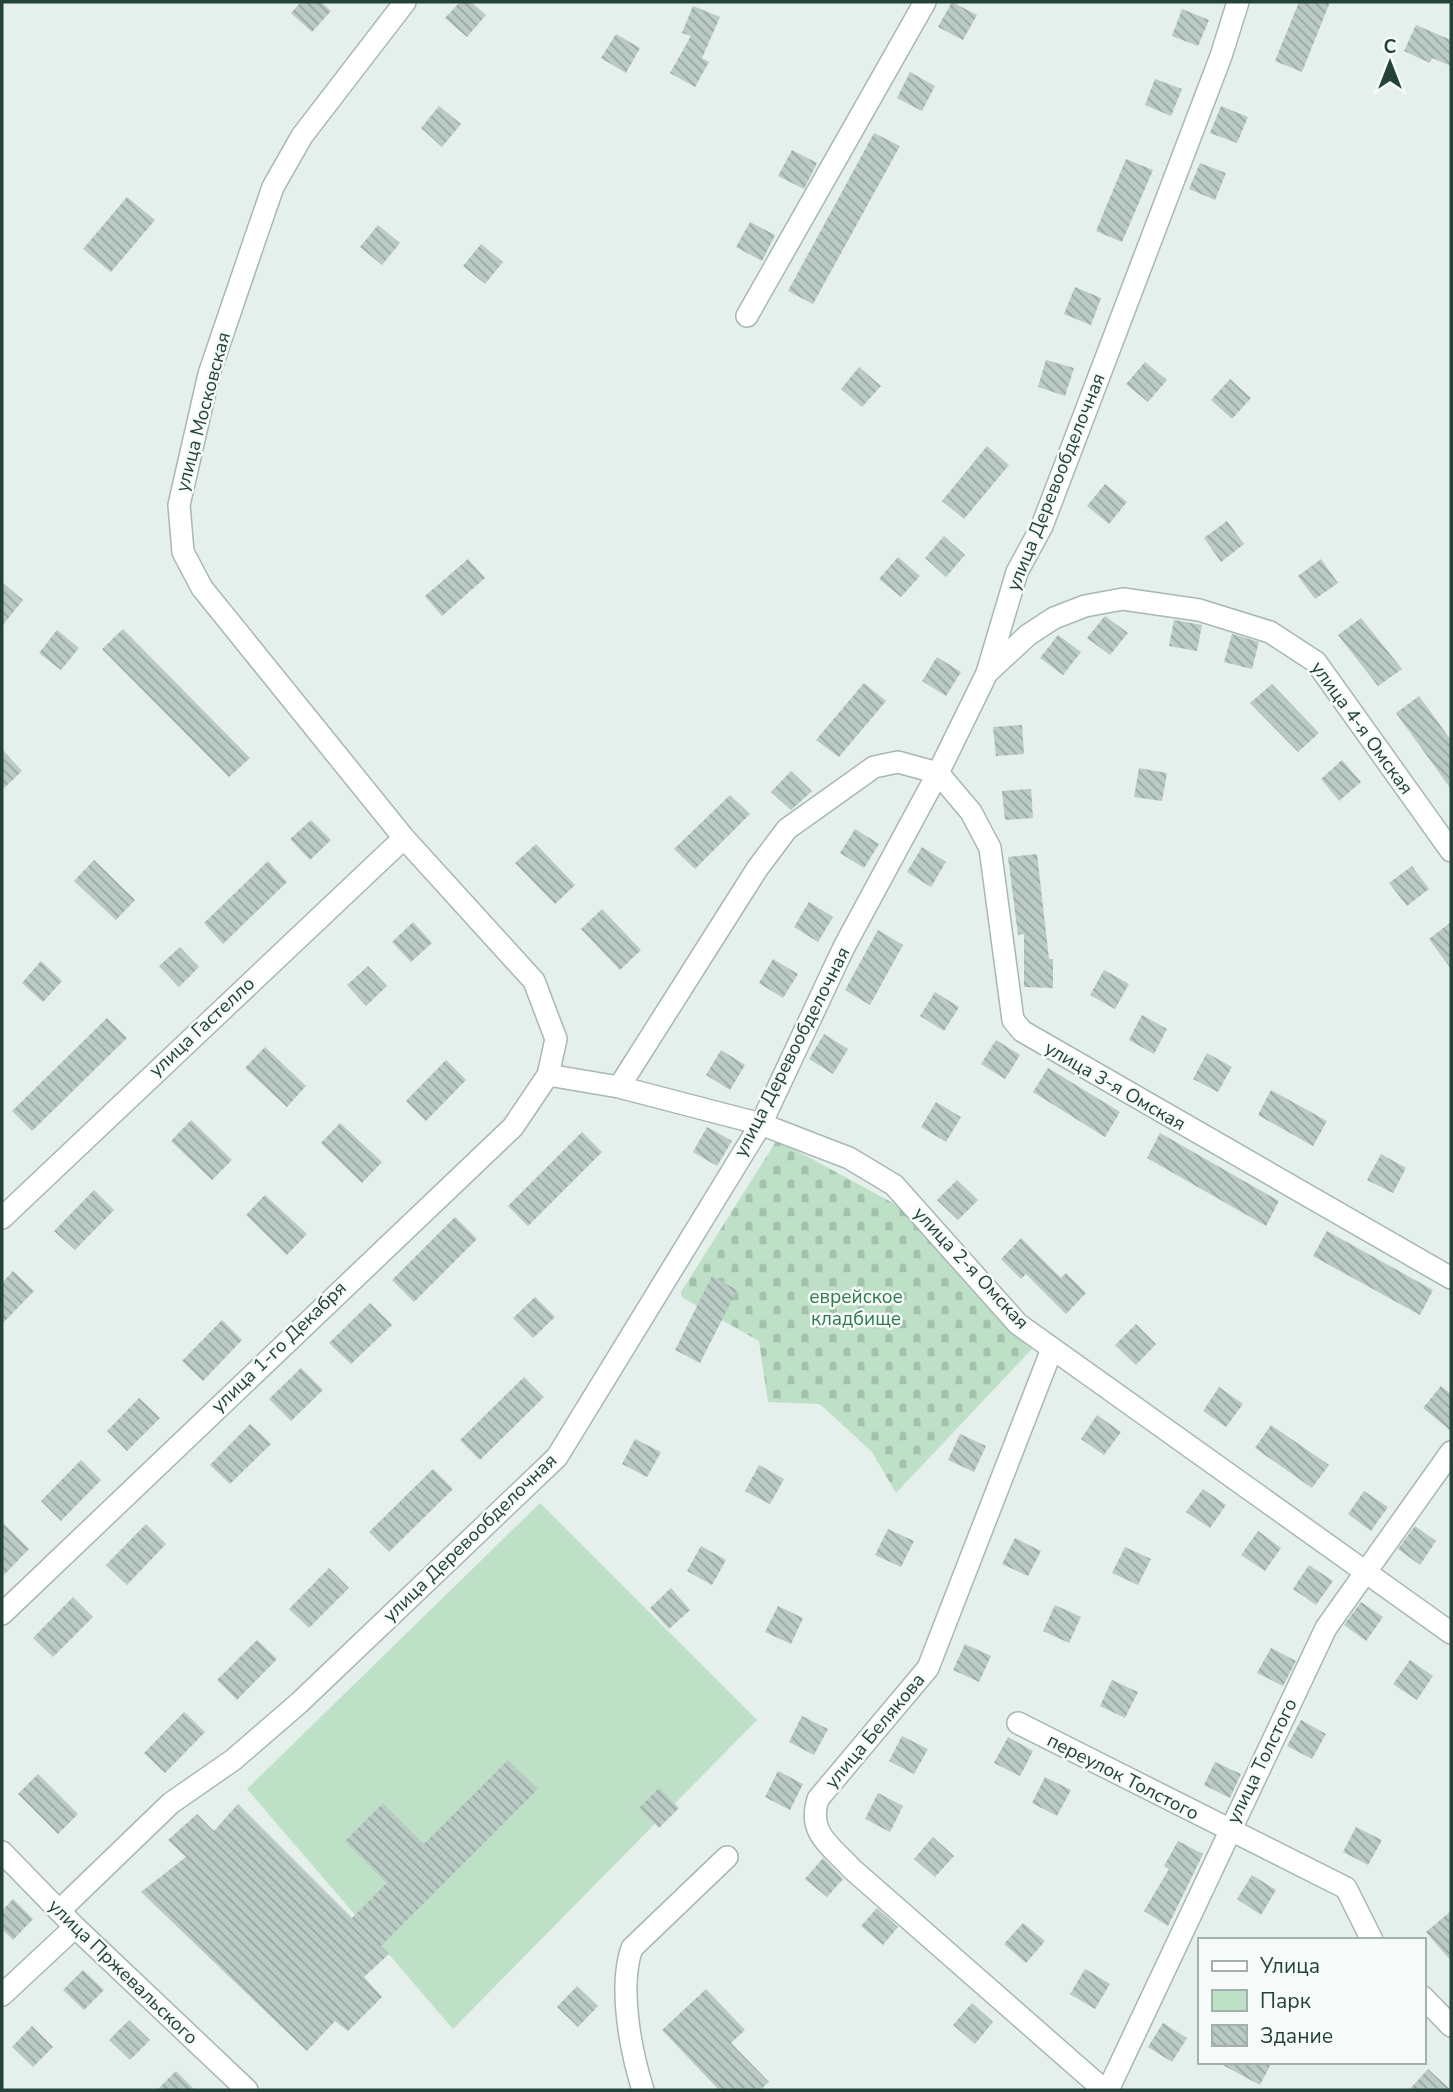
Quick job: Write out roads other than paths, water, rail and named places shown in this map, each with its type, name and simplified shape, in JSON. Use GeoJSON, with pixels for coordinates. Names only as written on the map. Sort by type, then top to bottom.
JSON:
{"type":"FeatureCollection","features":[{"type":"Feature","properties":{"kind":"street","name":"улица Московская"},"geometry":{"type":"LineString","coordinates":[[405,2],[302,136],[273,187],[209,374],[179,505],[183,552],[202,587],[404,838],[534,981],[555,1039],[548,1075]]}},
{"type":"Feature","properties":{"kind":"street"},"geometry":{"type":"LineString","coordinates":[[747,316],[925,2]]}},
{"type":"Feature","properties":{"kind":"street","name":"улица Деревообделочная"},"geometry":{"type":"LineString","coordinates":[[60,1911],[171,1803],[233,1760],[299,1703],[557,1457],[761,1124],[844,947],[939,773],[987,673],[1017,572],[1042,527],[1221,56],[1238,2]]}},
{"type":"Feature","properties":{"kind":"street","name":"улица 4-я Омская"},"geometry":{"type":"LineString","coordinates":[[987,673],[1028,635],[1054,618],[1085,606],[1123,598],[1199,610],[1270,632],[1316,662],[1451,851]]}},
{"type":"Feature","properties":{"kind":"street"},"geometry":{"type":"LineString","coordinates":[[619,1087],[757,869],[787,829],[874,767],[898,762],[939,773]]}},
{"type":"Feature","properties":{"kind":"street","name":"улица 3-я Омская"},"geometry":{"type":"LineString","coordinates":[[939,773],[971,812],[990,848],[1013,1020],[1022,1031],[1451,1278]]}},
{"type":"Feature","properties":{"kind":"street","name":"улица Гастелло"},"geometry":{"type":"LineString","coordinates":[[2,1218],[404,838]]}},
{"type":"Feature","properties":{"kind":"street","name":"улица 2-я Омская"},"geometry":{"type":"LineString","coordinates":[[548,1075],[619,1087],[761,1124],[849,1158],[894,1185],[1018,1324],[1451,1633]]}},
{"type":"Feature","properties":{"kind":"street","name":"улица 1-го Декабря"},"geometry":{"type":"LineString","coordinates":[[2,1614],[513,1127],[548,1075]]}},
{"type":"Feature","properties":{"kind":"street","name":"улица Белякова"},"geometry":{"type":"LineString","coordinates":[[1052,1349],[928,1668],[817,1799],[813,1814],[817,1832],[852,1869],[1106,2090]]}},
{"type":"Feature","properties":{"kind":"street","name":"улица Толстого"},"geometry":{"type":"LineString","coordinates":[[1106,2090],[1326,1628],[1451,1452]]}},
{"type":"Feature","properties":{"kind":"street","name":"переулок Толстого"},"geometry":{"type":"LineString","coordinates":[[1018,1723],[1228,1831],[1346,1888],[1371,1938]]}},
{"type":"Feature","properties":{"kind":"street","name":"улица Пржевальского"},"geometry":{"type":"LineString","coordinates":[[2,1852],[75,1927],[247,2090]]}},
{"type":"Feature","properties":{"kind":"street"},"geometry":{"type":"LineString","coordinates":[[643,2090],[633,2058],[628,2008],[628,1959],[632,1948],[727,1857]]}},
{"type":"Feature","properties":{"kind":"street"},"geometry":{"type":"LineString","coordinates":[[2,1995],[75,1927]]}},
{"type":"Feature","properties":{"kind":"street"},"geometry":{"type":"LineString","coordinates":[[1425,1999],[1451,2026]]}},
{"type":"Feature","properties":{"kind":"park label","name":"еврейское кладбище"},"geometry":{"type":"Point","coordinates":[856,1308]}}]}
